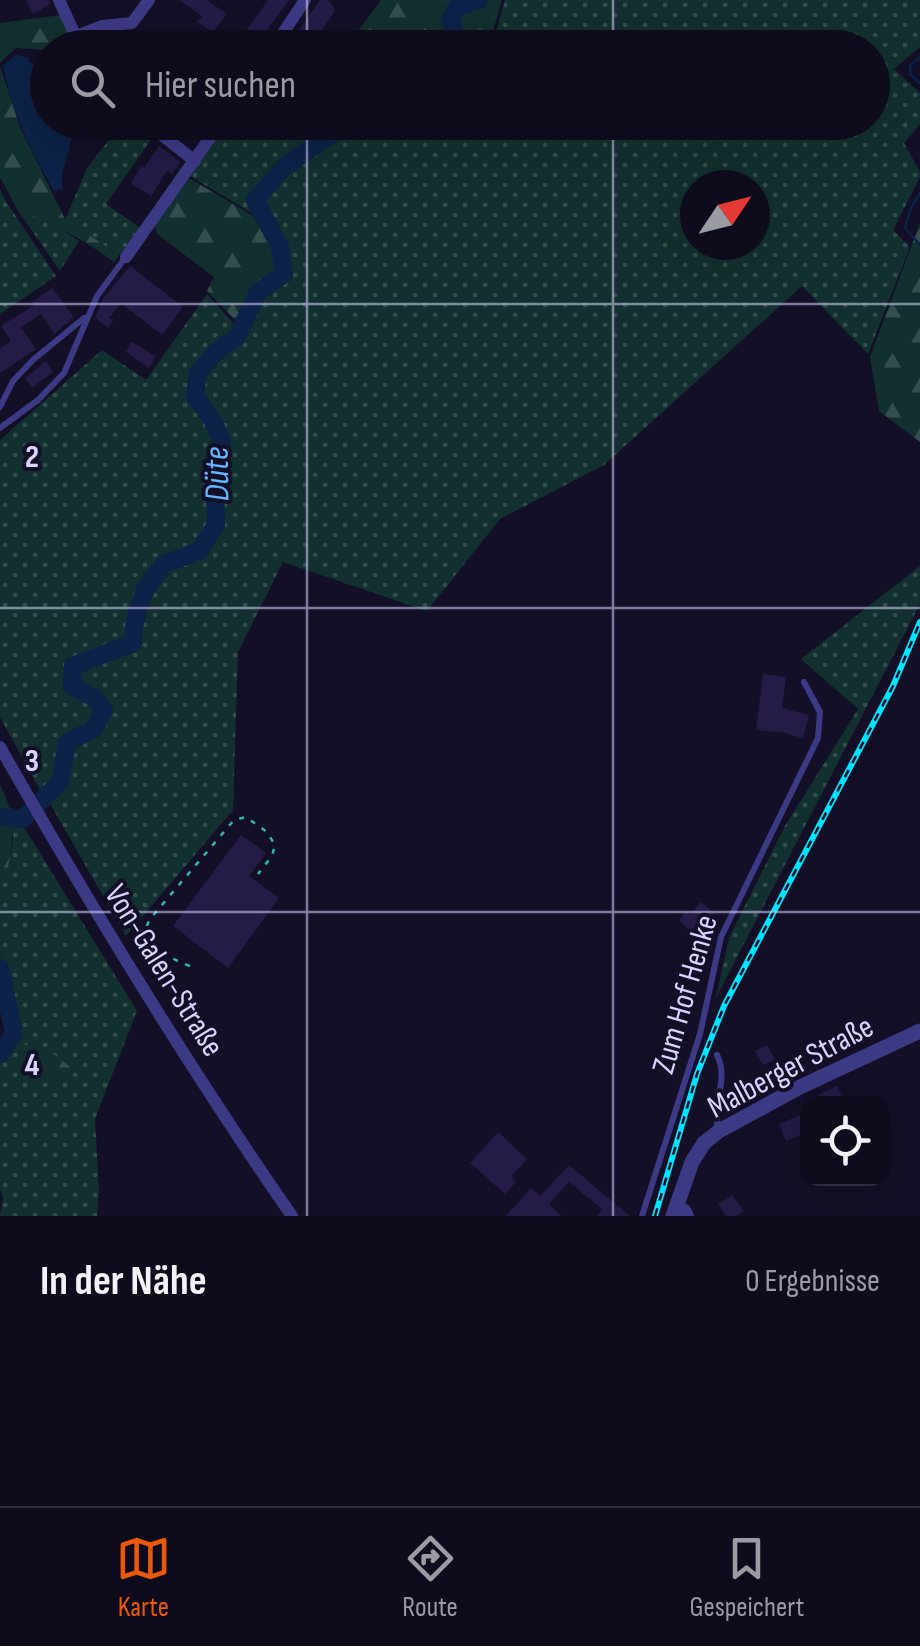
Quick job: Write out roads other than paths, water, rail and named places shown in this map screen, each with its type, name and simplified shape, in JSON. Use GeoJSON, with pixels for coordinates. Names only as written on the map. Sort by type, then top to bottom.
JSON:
{"type":"FeatureCollection","features":[{"type":"Feature","properties":{"kind":"street"},"geometry":{"type":"LineString","coordinates":[[59,0],[73,30]]}},
{"type":"Feature","properties":{"kind":"street"},"geometry":{"type":"LineString","coordinates":[[96,30],[132,23],[149,0]]}},
{"type":"Feature","properties":{"kind":"street"},"geometry":{"type":"LineString","coordinates":[[284,30],[305,0]]}},
{"type":"Feature","properties":{"kind":"street"},"geometry":{"type":"LineString","coordinates":[[168,140],[195,161]]}},
{"type":"Feature","properties":{"kind":"street"},"geometry":{"type":"LineString","coordinates":[[126,257],[209,140]]}},
{"type":"Feature","properties":{"kind":"street","name":"Von-Galen-Straße"},"geometry":{"type":"LineString","coordinates":[[0,747],[206,1089],[292,1216]]}},
{"type":"Feature","properties":{"kind":"street","name":"Malberger Straße"},"geometry":{"type":"LineString","coordinates":[[679,1213],[692,1162],[704,1143],[920,1032]]}},
{"type":"Feature","properties":{"kind":"lane"},"geometry":{"type":"LineString","coordinates":[[0,428],[38,400],[64,373],[97,296],[126,257]]}},
{"type":"Feature","properties":{"kind":"lane"},"geometry":{"type":"LineString","coordinates":[[0,407],[13,381],[90,311]]}},
{"type":"Feature","properties":{"kind":"lane","name":"Zum Hof Henke"},"geometry":{"type":"LineString","coordinates":[[642,1216],[700,1034],[721,937],[818,738],[820,712],[804,682]]}},
{"type":"Feature","properties":{"kind":"lane"},"geometry":{"type":"LineString","coordinates":[[718,1055],[723,1065],[715,1110],[719,1132]]}},
{"type":"Feature","properties":{"kind":"water"},"geometry":{"type":"Polygon","coordinates":[[[16,55],[30,61],[30,140],[71,140],[63,189],[54,191],[30,145],[3,65],[16,55]]]}},
{"type":"Feature","properties":{"kind":"waterway","name":"Düte"},"geometry":{"type":"LineString","coordinates":[[454,30],[450,19],[458,6],[479,0]]}},
{"type":"Feature","properties":{"kind":"waterway"},"geometry":{"type":"LineString","coordinates":[[920,57],[910,66],[910,74],[920,83]]}},
{"type":"Feature","properties":{"kind":"waterway","name":"Düte"},"geometry":{"type":"LineString","coordinates":[[0,817],[23,819],[60,782],[67,743],[95,728],[104,710],[95,698],[72,686],[73,666],[133,643],[135,619],[145,589],[164,564],[199,551],[216,525],[215,484],[222,441],[195,397],[198,373],[216,352],[237,337],[258,292],[284,274],[280,247],[255,200],[284,167],[323,140]]}},
{"type":"Feature","properties":{"kind":"waterway"},"geometry":{"type":"LineString","coordinates":[[920,193],[905,228],[920,245]]}},
{"type":"Feature","properties":{"kind":"waterway","name":"Düte"},"geometry":{"type":"LineString","coordinates":[[0,968],[14,1033],[0,1054]]}},
{"type":"Feature","properties":{"kind":"railway"},"geometry":{"type":"LineString","coordinates":[[655,1216],[697,1074],[724,1006],[893,686],[920,622]]}}]}
